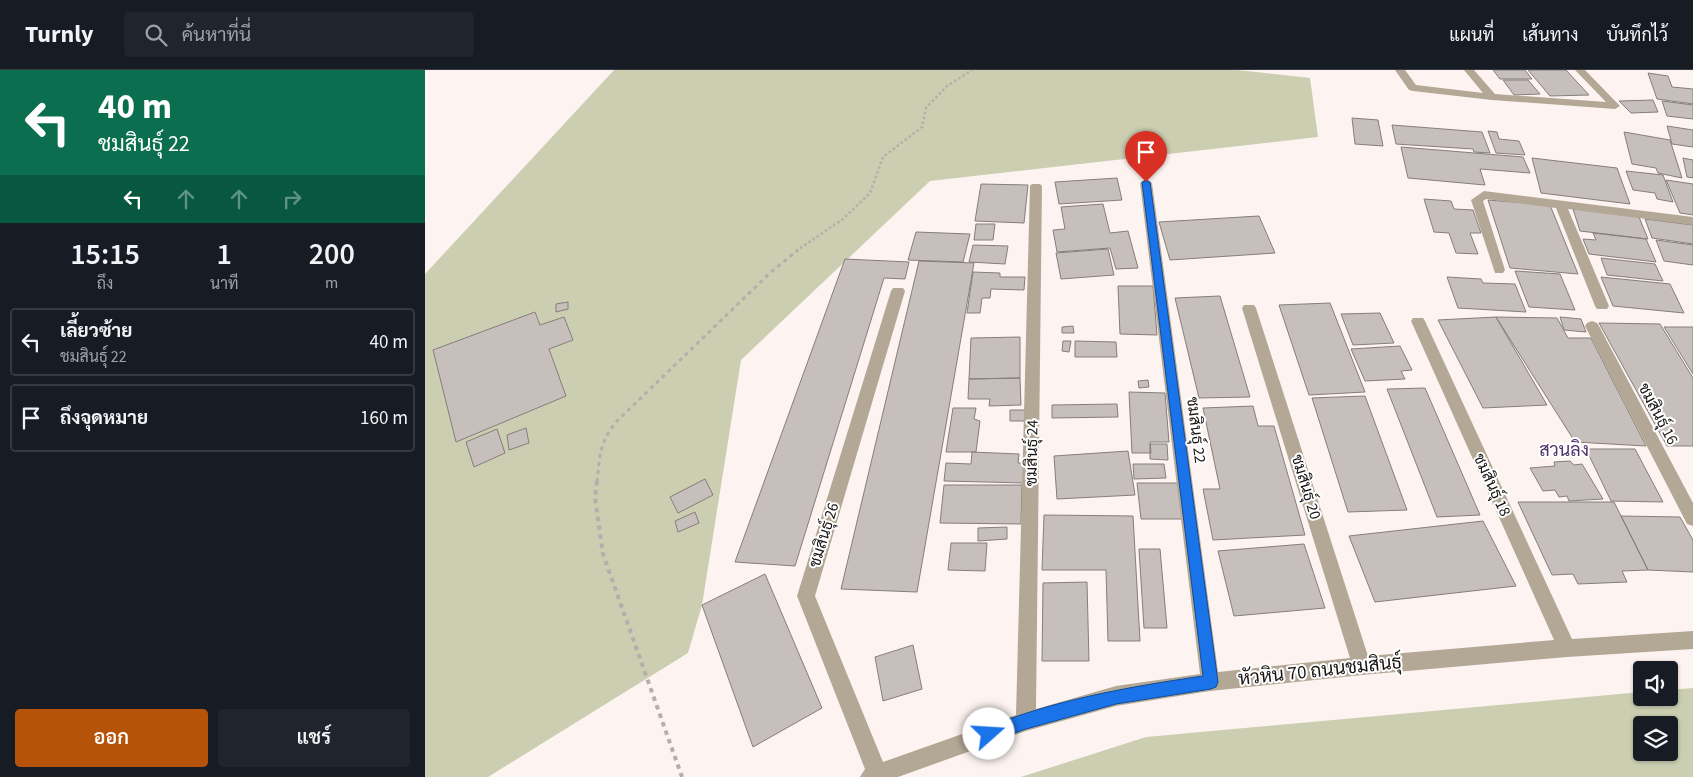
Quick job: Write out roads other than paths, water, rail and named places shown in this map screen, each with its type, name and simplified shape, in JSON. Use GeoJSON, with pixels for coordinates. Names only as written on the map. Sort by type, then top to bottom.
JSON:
{"type":"FeatureCollection","features":[{"type":"Feature","properties":{"kind":"street"},"geometry":{"type":"LineString","coordinates":[[1400,70],[1413,88],[1492,97],[1615,106],[1580,70]]}},
{"type":"Feature","properties":{"kind":"street"},"geometry":{"type":"LineString","coordinates":[[1469,70],[1492,97]]}},
{"type":"Feature","properties":{"kind":"street","name":"ชมสินธุ์ 22"},"geometry":{"type":"LineString","coordinates":[[1146,182],[1211,682]]}},
{"type":"Feature","properties":{"kind":"street","name":"ชมสินธุ์ 24"},"geometry":{"type":"LineString","coordinates":[[1026,721],[1036,186]]}},
{"type":"Feature","properties":{"kind":"street"},"geometry":{"type":"LineString","coordinates":[[1499,270],[1477,200],[1479,197],[1492,195],[1693,221]]}},
{"type":"Feature","properties":{"kind":"street"},"geometry":{"type":"LineString","coordinates":[[1560,204],[1602,306]]}},
{"type":"Feature","properties":{"kind":"street","name":"ชมสินธุ์ 26"},"geometry":{"type":"LineString","coordinates":[[873,775],[806,596],[898,291]]}},
{"type":"Feature","properties":{"kind":"street","name":"ชมสินธุ์ 20"},"geometry":{"type":"LineString","coordinates":[[1249,308],[1362,666]]}},
{"type":"Feature","properties":{"kind":"street","name":"ชมสินธุ์ 18"},"geometry":{"type":"LineString","coordinates":[[1418,321],[1567,648]]}},
{"type":"Feature","properties":{"kind":"street","name":"ชมสินธุ์ 16"},"geometry":{"type":"LineString","coordinates":[[1591,326],[1693,519]]}},
{"type":"Feature","properties":{"kind":"street","name":"หัวหิน 70 ถนนชมสินธุ์"},"geometry":{"type":"LineString","coordinates":[[873,775],[1026,721],[1116,696],[1211,682],[1362,666],[1567,648],[1693,640]]}},
{"type":"Feature","properties":{"kind":"district","name":"สวนลิง"},"geometry":{"type":"Point","coordinates":[1564,450]}}]}
